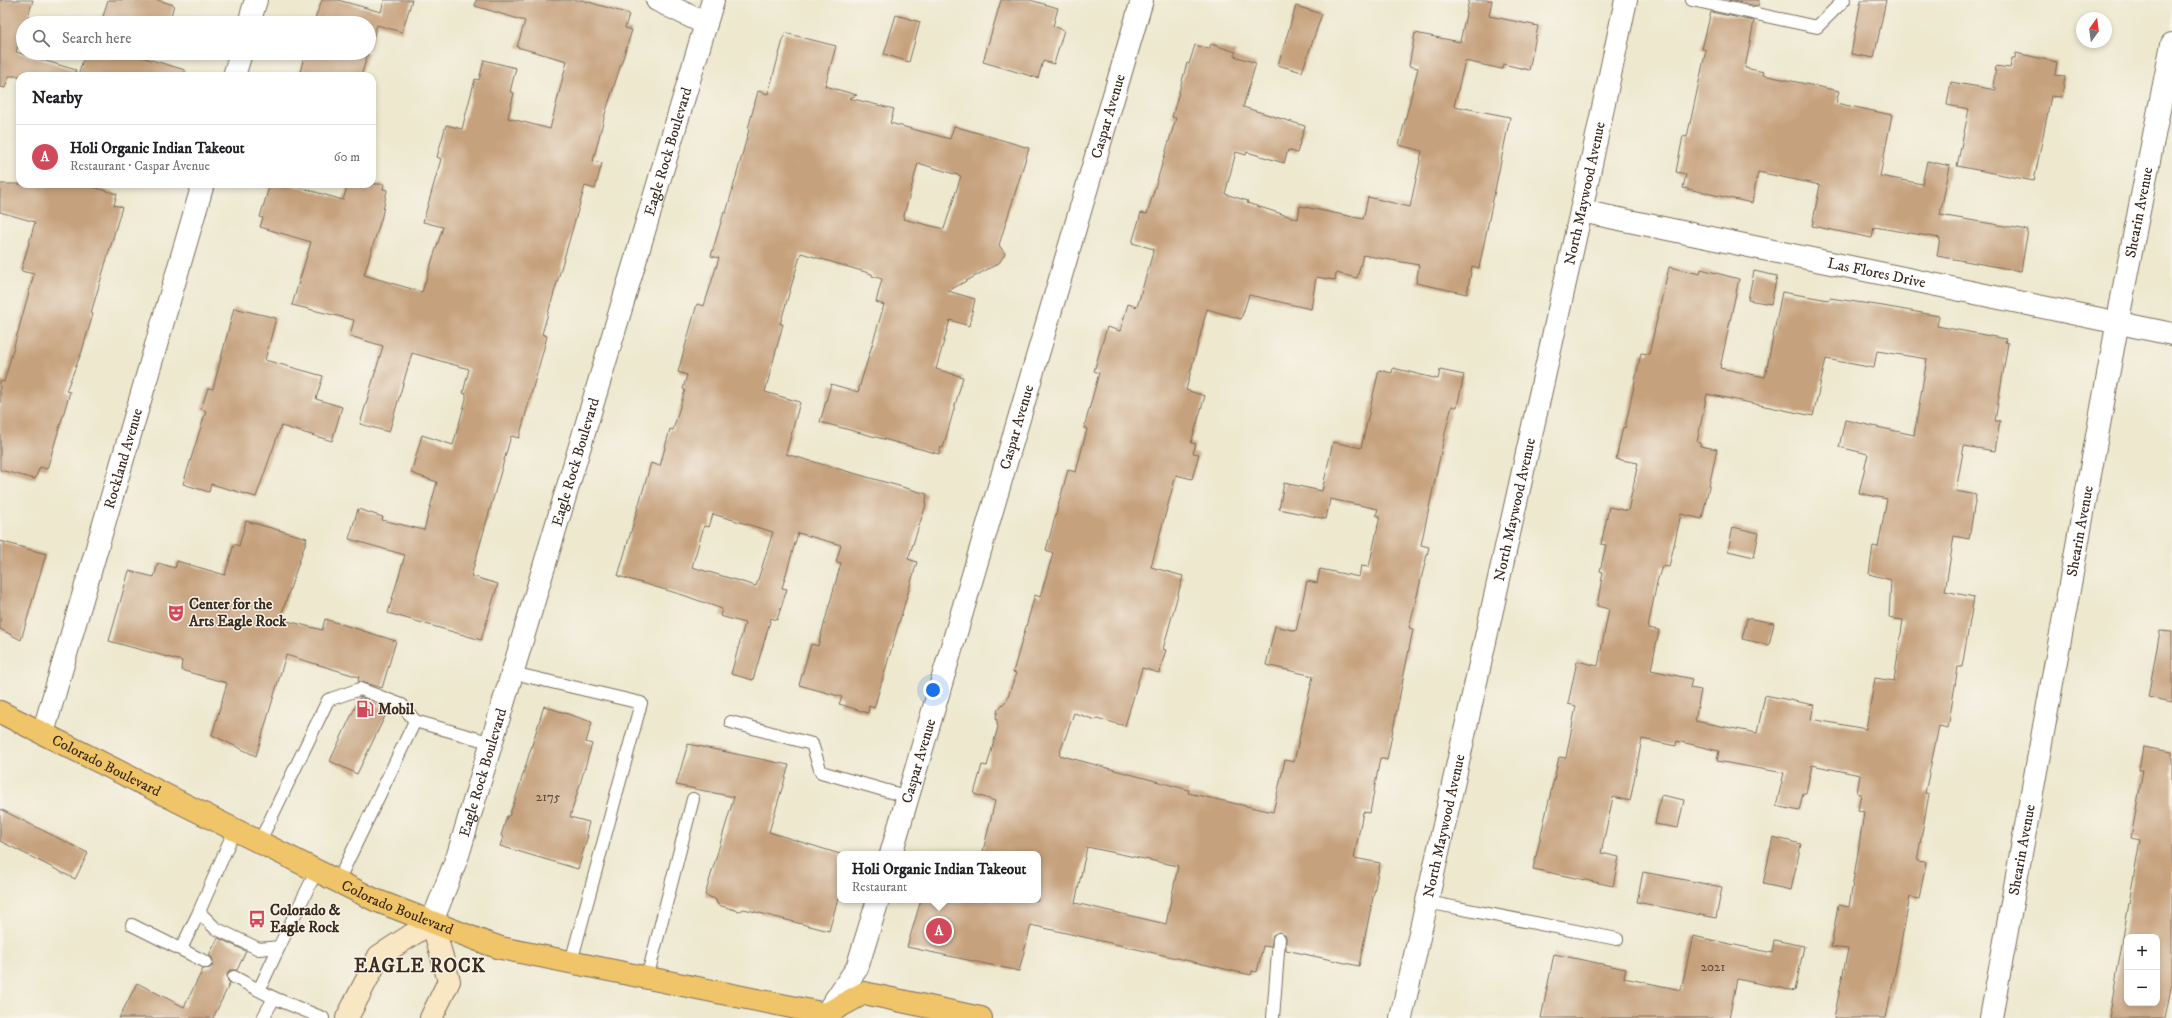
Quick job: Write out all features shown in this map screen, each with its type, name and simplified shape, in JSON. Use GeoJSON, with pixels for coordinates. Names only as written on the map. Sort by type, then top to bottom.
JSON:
{"type":"FeatureCollection","features":[{"type":"Feature","properties":{"kind":"main road","name":"Colorado Boulevard"},"geometry":{"type":"LineString","coordinates":[[0,712],[376,900],[501,948],[826,1017]]}},
{"type":"Feature","properties":{"kind":"main road"},"geometry":{"type":"LineString","coordinates":[[347,1018],[379,956],[432,922],[449,981],[431,1018]]}},
{"type":"Feature","properties":{"kind":"main road"},"geometry":{"type":"LineString","coordinates":[[826,1017],[864,993],[981,1018]]}},
{"type":"Feature","properties":{"kind":"street"},"geometry":{"type":"LineString","coordinates":[[251,16],[256,0]]}},
{"type":"Feature","properties":{"kind":"street"},"geometry":{"type":"LineString","coordinates":[[657,0],[706,24]]}},
{"type":"Feature","properties":{"kind":"street","name":"Eagle Rock Boulevard"},"geometry":{"type":"LineString","coordinates":[[432,922],[458,855],[714,0]]}},
{"type":"Feature","properties":{"kind":"street","name":"Caspar Avenue"},"geometry":{"type":"LineString","coordinates":[[892,851],[1142,0]]}},
{"type":"Feature","properties":{"kind":"street","name":"North Maywood Avenue"},"geometry":{"type":"LineString","coordinates":[[1401,1018],[1581,211],[1626,0]]}},
{"type":"Feature","properties":{"kind":"street","name":"Shearin Avenue"},"geometry":{"type":"LineString","coordinates":[[1991,1018],[2118,323],[2172,44]]}},
{"type":"Feature","properties":{"kind":"street"},"geometry":{"type":"LineString","coordinates":[[235,72],[239,60]]}},
{"type":"Feature","properties":{"kind":"street","name":"Rockland Avenue"},"geometry":{"type":"LineString","coordinates":[[43,733],[202,188]]}},
{"type":"Feature","properties":{"kind":"street","name":"Las Flores Drive"},"geometry":{"type":"LineString","coordinates":[[1581,211],[2172,334]]}},
{"type":"Feature","properties":{"kind":"street"},"geometry":{"type":"LineString","coordinates":[[826,1017],[857,968],[877,903]]}},
{"type":"Feature","properties":{"kind":"lane"},"geometry":{"type":"LineString","coordinates":[[1692,0],[1817,27],[1844,0]]}},
{"type":"Feature","properties":{"kind":"lane"},"geometry":{"type":"LineString","coordinates":[[513,673],[641,703],[571,962]]}},
{"type":"Feature","properties":{"kind":"lane"},"geometry":{"type":"LineString","coordinates":[[260,841],[328,700],[360,690],[402,705],[414,721],[492,743]]}},
{"type":"Feature","properties":{"kind":"lane"},"geometry":{"type":"LineString","coordinates":[[338,881],[414,721]]}},
{"type":"Feature","properties":{"kind":"lane"},"geometry":{"type":"LineString","coordinates":[[731,722],[812,744],[821,772],[908,797]]}},
{"type":"Feature","properties":{"kind":"lane"},"geometry":{"type":"LineString","coordinates":[[647,978],[693,799]]}},
{"type":"Feature","properties":{"kind":"lane"},"geometry":{"type":"LineString","coordinates":[[181,949],[199,912],[235,829]]}},
{"type":"Feature","properties":{"kind":"lane"},"geometry":{"type":"LineString","coordinates":[[259,990],[316,870]]}},
{"type":"Feature","properties":{"kind":"lane"},"geometry":{"type":"LineString","coordinates":[[1427,902],[1617,939]]}},
{"type":"Feature","properties":{"kind":"lane"},"geometry":{"type":"LineString","coordinates":[[199,912],[215,928],[259,949],[279,946]]}},
{"type":"Feature","properties":{"kind":"lane"},"geometry":{"type":"LineString","coordinates":[[132,925],[206,962]]}},
{"type":"Feature","properties":{"kind":"lane"},"geometry":{"type":"LineString","coordinates":[[1273,1018],[1279,939]]}},
{"type":"Feature","properties":{"kind":"lane"},"geometry":{"type":"LineString","coordinates":[[234,977],[274,998],[323,1018]]}},
{"type":"Feature","properties":{"kind":"lane"},"geometry":{"type":"LineString","coordinates":[[263,1018],[274,998]]}},
{"type":"Feature","properties":{"kind":"building"},"geometry":{"type":"Polygon","coordinates":[[[0,0],[33,0],[28,16],[16,16],[16,60],[43,60],[76,70],[76,72],[16,72],[16,76],[9,76],[5,88],[0,87],[0,0]]]}},
{"type":"Feature","properties":{"kind":"building"},"geometry":{"type":"Polygon","coordinates":[[[108,0],[158,0],[174,5],[171,16],[103,16],[108,0]]]}},
{"type":"Feature","properties":{"kind":"building"},"geometry":{"type":"Polygon","coordinates":[[[322,0],[338,0],[381,12],[384,0],[412,0],[402,32],[377,25],[376,28],[376,16],[316,16],[322,0]]]}},
{"type":"Feature","properties":{"kind":"building"},"geometry":{"type":"Polygon","coordinates":[[[476,0],[582,0],[629,14],[625,28],[632,30],[605,114],[593,161],[602,163],[595,189],[585,186],[542,334],[547,336],[519,438],[511,436],[471,576],[498,584],[481,640],[388,613],[405,555],[349,539],[358,509],[383,517],[382,520],[424,530],[437,482],[411,473],[422,435],[453,445],[466,399],[466,394],[463,393],[469,369],[412,353],[389,432],[360,424],[383,346],[350,336],[354,320],[292,305],[311,242],[260,227],[263,218],[260,217],[269,188],[302,188],[343,200],[347,188],[376,188],[376,184],[384,184],[383,189],[387,190],[382,216],[364,275],[422,292],[443,227],[423,222],[441,159],[437,157],[446,125],[462,129],[475,79],[479,80],[484,60],[516,68],[510,92],[514,93],[508,118],[550,129],[567,61],[517,47],[525,21],[475,6],[476,0]]]}},
{"type":"Feature","properties":{"kind":"building"},"geometry":{"type":"Polygon","coordinates":[[[1001,0],[1030,0],[1058,8],[1053,26],[1064,30],[1054,64],[1043,61],[1038,78],[983,62],[1001,0]]]}},
{"type":"Feature","properties":{"kind":"building"},"geometry":{"type":"Polygon","coordinates":[[[1469,0],[1492,0],[1489,16],[1538,26],[1529,70],[1503,64],[1502,69],[1465,61],[1454,106],[1510,117],[1479,268],[1472,266],[1467,294],[1416,283],[1419,265],[1363,255],[1357,278],[1336,273],[1335,280],[1316,277],[1311,309],[1249,295],[1241,319],[1207,309],[1186,390],[1205,396],[1191,443],[1196,444],[1193,453],[1199,454],[1192,479],[1176,475],[1151,567],[1183,576],[1163,649],[1166,650],[1159,673],[1142,668],[1125,726],[1097,718],[1096,720],[1074,713],[1059,755],[1189,790],[1188,793],[1273,812],[1285,760],[1294,762],[1313,676],[1266,665],[1275,626],[1296,631],[1307,581],[1317,583],[1320,569],[1359,577],[1361,566],[1369,567],[1380,516],[1376,515],[1378,509],[1330,499],[1326,519],[1279,509],[1284,483],[1322,491],[1333,442],[1361,448],[1379,370],[1392,373],[1393,368],[1438,379],[1440,370],[1464,375],[1457,407],[1452,406],[1446,429],[1421,545],[1429,547],[1409,628],[1413,629],[1387,760],[1380,758],[1370,813],[1363,812],[1354,858],[1380,863],[1359,966],[1286,950],[1286,936],[1279,932],[1273,935],[1271,947],[1263,946],[1257,972],[1252,971],[1251,975],[1031,925],[1019,971],[907,947],[920,903],[1041,903],[1041,851],[983,851],[995,801],[974,794],[982,765],[987,766],[998,727],[996,717],[998,709],[1007,700],[1016,673],[1013,672],[1035,595],[1040,597],[1053,553],[1046,550],[1068,470],[1076,472],[1087,429],[1084,428],[1099,373],[1094,371],[1107,327],[1120,331],[1128,304],[1137,307],[1154,249],[1132,243],[1141,213],[1147,214],[1176,118],[1172,117],[1187,63],[1189,64],[1195,45],[1209,49],[1211,44],[1236,52],[1234,56],[1256,63],[1243,107],[1305,126],[1297,153],[1288,150],[1284,163],[1247,152],[1246,155],[1236,152],[1225,194],[1248,201],[1247,203],[1298,219],[1300,206],[1363,219],[1368,197],[1410,207],[1422,151],[1399,145],[1418,68],[1409,66],[1415,33],[1460,42],[1469,0]],[[1087,847],[1075,903],[1166,924],[1178,866],[1087,847]]]}},
{"type":"Feature","properties":{"kind":"building"},"geometry":{"type":"Polygon","coordinates":[[[1728,0],[1759,0],[1758,6],[1728,0]]]}},
{"type":"Feature","properties":{"kind":"building"},"geometry":{"type":"Polygon","coordinates":[[[1861,0],[1886,0],[1874,58],[1851,54],[1861,0]]]}},
{"type":"Feature","properties":{"kind":"building"},"geometry":{"type":"Polygon","coordinates":[[[1296,6],[1322,14],[1302,72],[1278,65],[1296,6]]]}},
{"type":"Feature","properties":{"kind":"building"},"geometry":{"type":"Polygon","coordinates":[[[1711,12],[1754,21],[1745,68],[1764,72],[1763,75],[1839,91],[1836,103],[1892,115],[1880,176],[1922,184],[1927,161],[1950,166],[1940,215],[2028,230],[2021,271],[1937,256],[1940,238],[1874,227],[1872,238],[1812,226],[1820,185],[1758,172],[1752,203],[1683,188],[1686,174],[1676,172],[1683,136],[1687,137],[1706,50],[1702,49],[1711,12]]]}},
{"type":"Feature","properties":{"kind":"building"},"geometry":{"type":"Polygon","coordinates":[[[896,15],[920,22],[909,62],[884,54],[896,15]]]}},
{"type":"Feature","properties":{"kind":"building"},"geometry":{"type":"Polygon","coordinates":[[[785,33],[836,46],[825,86],[857,95],[849,98],[894,109],[890,123],[950,139],[954,126],[1029,148],[999,245],[1005,254],[999,263],[948,291],[975,299],[969,326],[950,320],[936,369],[963,377],[943,448],[941,447],[939,454],[820,422],[831,384],[858,392],[884,305],[876,302],[882,279],[872,276],[872,274],[801,253],[780,324],[783,324],[765,392],[800,402],[786,454],[927,494],[925,508],[908,559],[917,562],[874,708],[869,706],[868,713],[839,704],[842,697],[799,685],[811,644],[818,646],[841,563],[836,562],[841,545],[798,533],[782,588],[787,589],[777,620],[771,618],[753,680],[731,674],[745,623],[720,616],[722,609],[683,595],[618,576],[651,463],[660,466],[670,429],[673,430],[685,390],[683,389],[687,375],[678,372],[697,304],[704,306],[719,258],[711,256],[724,212],[726,213],[758,91],[768,94],[785,33]],[[918,163],[903,219],[944,229],[961,176],[918,163]],[[713,514],[709,527],[704,526],[692,567],[756,586],[773,532],[713,514]]]}},
{"type":"Feature","properties":{"kind":"building"},"geometry":{"type":"Polygon","coordinates":[[[2016,53],[2057,62],[2055,75],[2065,76],[2062,97],[2051,96],[2034,181],[1957,166],[1969,109],[1947,105],[1951,82],[1996,90],[1996,87],[1993,87],[1996,66],[2010,68],[2012,58],[2015,58],[2016,53]]]}},
{"type":"Feature","properties":{"kind":"building"},"geometry":{"type":"Polygon","coordinates":[[[83,60],[151,60],[185,70],[185,72],[79,72],[83,60]]]}},
{"type":"Feature","properties":{"kind":"building"},"geometry":{"type":"Polygon","coordinates":[[[303,60],[366,60],[362,72],[300,72],[303,60]]]}},
{"type":"Feature","properties":{"kind":"building"},"geometry":{"type":"Polygon","coordinates":[[[0,184],[16,184],[16,188],[97,188],[117,194],[114,205],[122,207],[91,313],[93,314],[82,351],[66,391],[70,392],[47,469],[40,467],[35,479],[0,470],[0,381],[4,382],[34,274],[21,271],[35,222],[0,212],[0,184]]]}},
{"type":"Feature","properties":{"kind":"building"},"geometry":{"type":"Polygon","coordinates":[[[1669,267],[1700,274],[1701,269],[1739,279],[1720,368],[1765,377],[1782,292],[1829,300],[1830,298],[1883,306],[1939,316],[1937,326],[2006,339],[2005,342],[2008,343],[1995,421],[2000,421],[1995,451],[1964,446],[1956,491],[1976,495],[1969,539],[1954,536],[1945,591],[1974,597],[1962,667],[1958,667],[1948,728],[1939,726],[1925,793],[1929,794],[1917,861],[1926,862],[1919,899],[1910,897],[1886,1018],[1834,1018],[1848,949],[1831,947],[1838,905],[1849,907],[1864,812],[1858,810],[1861,794],[1857,793],[1860,775],[1812,765],[1806,793],[1803,793],[1799,811],[1776,806],[1784,773],[1717,761],[1719,751],[1677,741],[1676,746],[1642,739],[1630,801],[1613,797],[1601,853],[1619,857],[1613,886],[1533,869],[1559,757],[1566,758],[1576,706],[1568,704],[1577,661],[1598,666],[1609,609],[1597,606],[1603,572],[1600,571],[1606,545],[1601,544],[1609,507],[1628,511],[1638,463],[1616,459],[1623,427],[1625,428],[1641,353],[1649,354],[1669,267]],[[1877,351],[1874,368],[1826,359],[1813,416],[1707,394],[1697,442],[1700,443],[1700,446],[1717,449],[1702,519],[1681,514],[1669,567],[1662,566],[1657,582],[1648,628],[1659,630],[1651,670],[1692,679],[1690,688],[1701,690],[1695,721],[1757,733],[1765,695],[1814,705],[1811,719],[1866,729],[1875,678],[1894,681],[1903,620],[1889,618],[1891,580],[1869,574],[1873,546],[1878,547],[1887,499],[1859,493],[1868,454],[1839,447],[1845,420],[1914,435],[1927,359],[1877,351]]]}},
{"type":"Feature","properties":{"kind":"building"},"geometry":{"type":"Polygon","coordinates":[[[1754,271],[1777,276],[1771,304],[1748,300],[1754,271]]]}},
{"type":"Feature","properties":{"kind":"building"},"geometry":{"type":"Polygon","coordinates":[[[234,308],[276,318],[265,360],[323,376],[316,399],[342,407],[332,441],[281,426],[256,497],[211,484],[209,492],[183,484],[206,411],[201,409],[208,388],[213,389],[234,308]]]}},
{"type":"Feature","properties":{"kind":"building"},"geometry":{"type":"Polygon","coordinates":[[[246,521],[307,538],[280,619],[322,630],[325,619],[396,641],[382,688],[358,681],[359,677],[286,655],[256,756],[212,735],[227,683],[181,670],[182,661],[109,641],[129,571],[154,577],[158,563],[175,568],[177,561],[225,575],[234,544],[239,546],[246,521]]]}},
{"type":"Feature","properties":{"kind":"building"},"geometry":{"type":"Polygon","coordinates":[[[1733,527],[1759,533],[1754,557],[1728,551],[1733,527]]]}},
{"type":"Feature","properties":{"kind":"building"},"geometry":{"type":"Polygon","coordinates":[[[0,541],[46,554],[21,640],[0,629],[0,541]]]}},
{"type":"Feature","properties":{"kind":"building"},"geometry":{"type":"Polygon","coordinates":[[[1747,618],[1774,623],[1769,645],[1742,639],[1747,618]]]}},
{"type":"Feature","properties":{"kind":"building"},"geometry":{"type":"Polygon","coordinates":[[[2160,631],[2172,632],[2172,702],[2148,697],[2160,631]]]}},
{"type":"Feature","properties":{"kind":"building"},"geometry":{"type":"Polygon","coordinates":[[[360,697],[388,710],[357,774],[330,761],[360,697]]]}},
{"type":"Feature","properties":{"kind":"building"},"geometry":{"type":"Polygon","coordinates":[[[544,706],[592,722],[586,742],[592,744],[570,817],[589,822],[586,834],[588,835],[578,869],[500,846],[503,837],[501,836],[507,816],[509,816],[517,794],[544,706]]]}},
{"type":"Feature","properties":{"kind":"building"},"geometry":{"type":"Polygon","coordinates":[[[688,744],[789,765],[769,832],[837,853],[837,902],[829,931],[744,909],[739,911],[718,905],[715,899],[705,895],[734,797],[676,785],[688,744]]]}},
{"type":"Feature","properties":{"kind":"building"},"geometry":{"type":"Polygon","coordinates":[[[2143,747],[2172,752],[2172,983],[2165,1018],[2109,1018],[2140,840],[2131,838],[2143,770],[2139,770],[2143,747]]]}},
{"type":"Feature","properties":{"kind":"building"},"geometry":{"type":"Polygon","coordinates":[[[1661,795],[1684,800],[1678,828],[1655,824],[1661,795]]]}},
{"type":"Feature","properties":{"kind":"building"},"geometry":{"type":"Polygon","coordinates":[[[0,809],[88,853],[75,879],[0,841],[0,809]]]}},
{"type":"Feature","properties":{"kind":"building"},"geometry":{"type":"Polygon","coordinates":[[[1773,837],[1801,844],[1791,890],[1763,884],[1773,837]]]}},
{"type":"Feature","properties":{"kind":"building"},"geometry":{"type":"Polygon","coordinates":[[[1643,872],[1722,887],[1716,918],[1637,902],[1643,872]]]}},
{"type":"Feature","properties":{"kind":"building"},"geometry":{"type":"Polygon","coordinates":[[[1693,936],[1772,953],[1774,940],[1804,946],[1795,991],[1737,979],[1729,1018],[1541,1018],[1554,954],[1626,969],[1624,978],[1681,990],[1693,936]]]}},
{"type":"Feature","properties":{"kind":"building"},"geometry":{"type":"Polygon","coordinates":[[[218,938],[246,951],[237,970],[230,970],[227,974],[228,981],[230,983],[213,1018],[119,1018],[137,983],[184,1007],[203,969],[210,968],[213,965],[212,958],[209,955],[218,938]]]}},
{"type":"Feature","properties":{"kind":"place","name":"Center for the Arts Eagle Rock"},"geometry":{"type":"Point","coordinates":[176,613]}},
{"type":"Feature","properties":{"kind":"place","name":"Mobil"},"geometry":{"type":"Point","coordinates":[365,709]}},
{"type":"Feature","properties":{"kind":"place","name":"Colorado & Eagle Rock"},"geometry":{"type":"Point","coordinates":[257,919]}},
{"type":"Feature","properties":{"kind":"place","name":"Holi Organic Indian Takeout"},"geometry":{"type":"Point","coordinates":[939,931]}},
{"type":"Feature","properties":{"kind":"district","name":"EAGLE ROCK"},"geometry":{"type":"Point","coordinates":[420,965]}}]}
